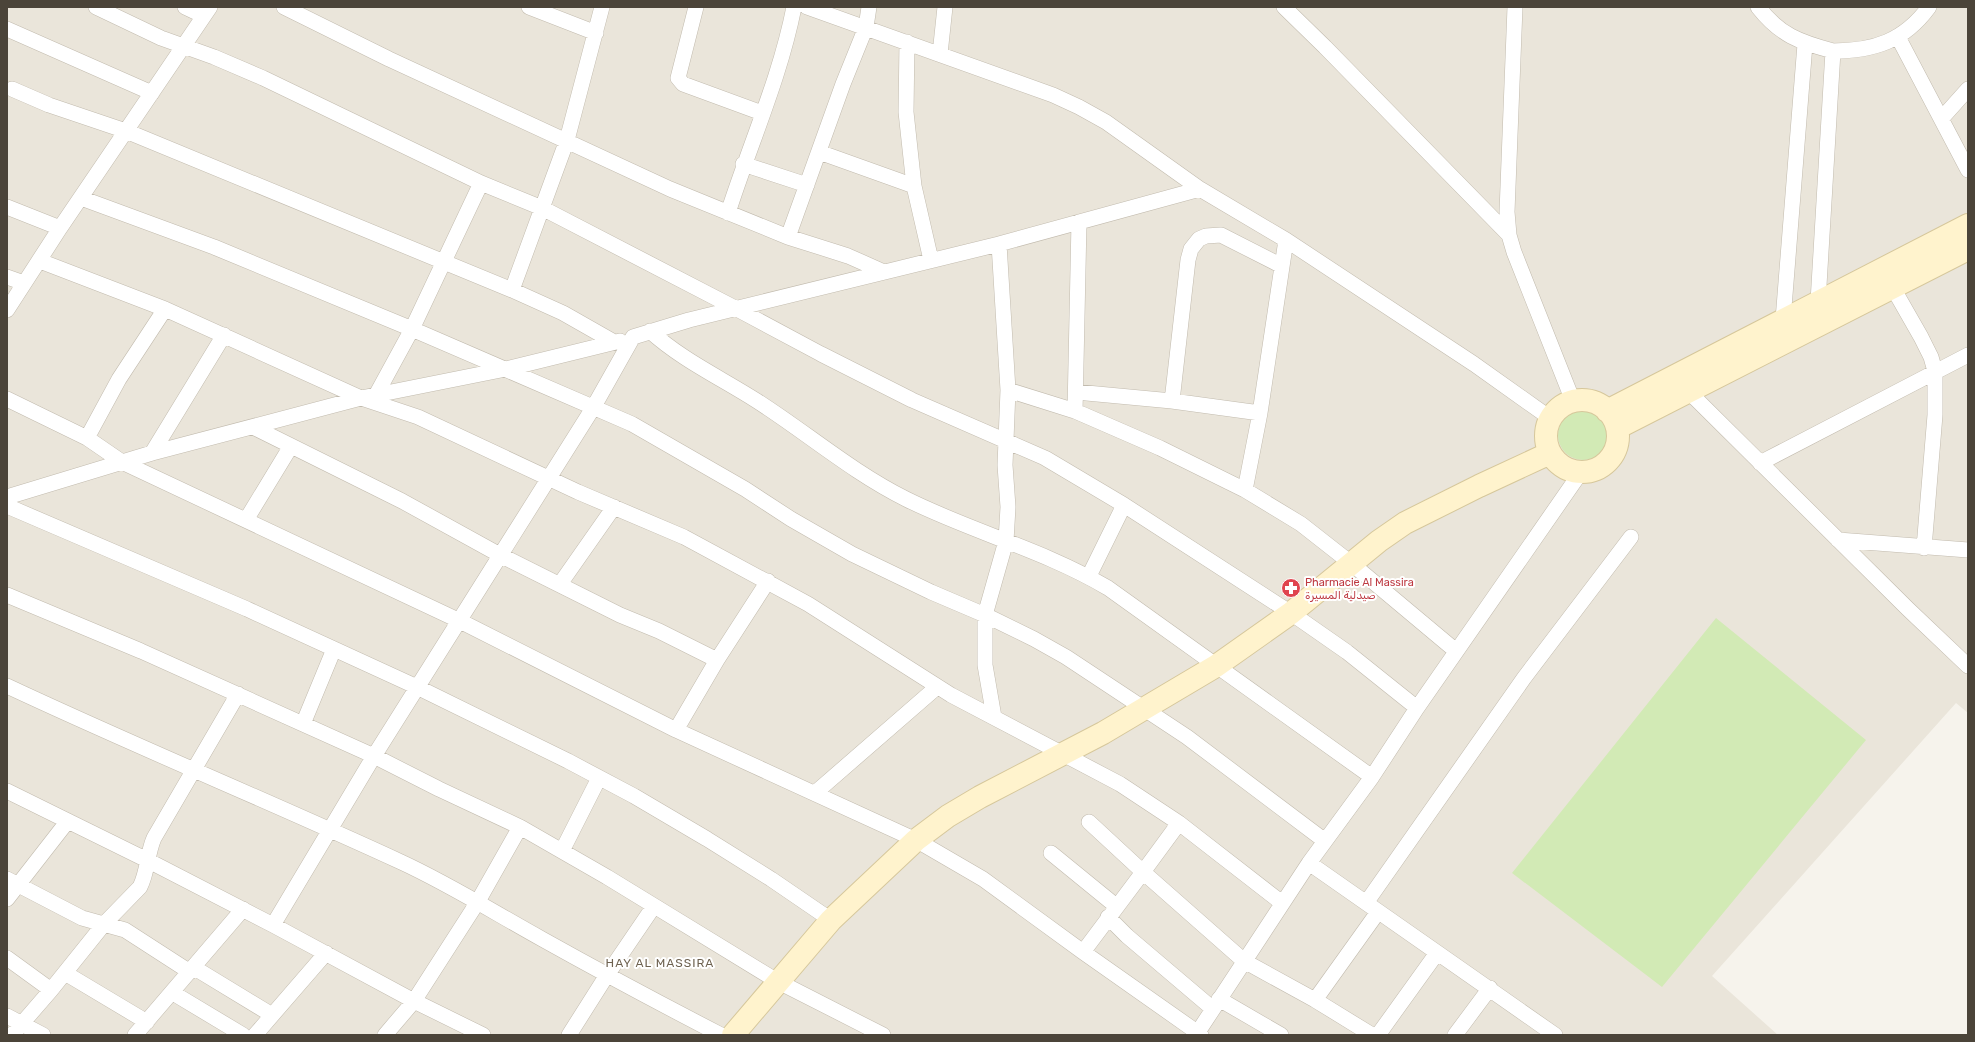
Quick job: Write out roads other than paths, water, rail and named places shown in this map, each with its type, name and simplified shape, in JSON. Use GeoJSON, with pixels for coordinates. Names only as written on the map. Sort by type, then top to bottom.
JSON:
{"type":"FeatureCollection","features":[{"type":"Feature","properties":{"kind":"street"},"geometry":{"type":"LineString","coordinates":[[96,7],[183,47],[214,57],[263,78],[482,183],[542,208],[912,400],[1007,440],[1045,458],[1124,505],[1291,613],[1347,652],[1417,708]]}},
{"type":"Feature","properties":{"kind":"street"},"geometry":{"type":"LineString","coordinates":[[7,310],[60,228],[207,11],[185,7]]}},
{"type":"Feature","properties":{"kind":"street"},"geometry":{"type":"LineString","coordinates":[[284,7],[403,66],[567,140],[670,189],[788,237],[848,256],[884,272]]}},
{"type":"Feature","properties":{"kind":"street"},"geometry":{"type":"LineString","coordinates":[[529,7],[596,33]]}},
{"type":"Feature","properties":{"kind":"street"},"geometry":{"type":"LineString","coordinates":[[512,290],[567,140],[580,85],[596,33],[602,7]]}},
{"type":"Feature","properties":{"kind":"street"},"geometry":{"type":"LineString","coordinates":[[696,7],[678,78],[683,84],[762,114]]}},
{"type":"Feature","properties":{"kind":"street"},"geometry":{"type":"LineString","coordinates":[[728,213],[743,164],[779,70],[794,7]]}},
{"type":"Feature","properties":{"kind":"street"},"geometry":{"type":"LineString","coordinates":[[807,7],[1053,95],[1079,107],[1106,122],[1200,188],[1286,240],[1474,364],[1550,418]]}},
{"type":"Feature","properties":{"kind":"street"},"geometry":{"type":"LineString","coordinates":[[788,237],[843,84],[866,28],[869,7]]}},
{"type":"Feature","properties":{"kind":"street"},"geometry":{"type":"LineString","coordinates":[[940,54],[945,7]]}},
{"type":"Feature","properties":{"kind":"street"},"geometry":{"type":"LineString","coordinates":[[1284,7],[1509,235]]}},
{"type":"Feature","properties":{"kind":"street"},"geometry":{"type":"LineString","coordinates":[[1515,7],[1507,212],[1509,235],[1521,273],[1573,401]]}},
{"type":"Feature","properties":{"kind":"street"},"geometry":{"type":"LineString","coordinates":[[1758,7],[1771,23],[1805,44],[1833,51],[1853,51],[1876,46],[1898,37],[1918,22],[1929,7]]}},
{"type":"Feature","properties":{"kind":"street"},"geometry":{"type":"LineString","coordinates":[[7,29],[152,93]]}},
{"type":"Feature","properties":{"kind":"street"},"geometry":{"type":"LineString","coordinates":[[1898,37],[1942,118],[1968,170]]}},
{"type":"Feature","properties":{"kind":"street"},"geometry":{"type":"LineString","coordinates":[[907,42],[906,112],[914,186],[931,260]]}},
{"type":"Feature","properties":{"kind":"street"},"geometry":{"type":"LineString","coordinates":[[1783,320],[1805,44]]}},
{"type":"Feature","properties":{"kind":"street"},"geometry":{"type":"LineString","coordinates":[[1818,302],[1833,51]]}},
{"type":"Feature","properties":{"kind":"street"},"geometry":{"type":"LineString","coordinates":[[12,89],[56,107],[126,131],[512,290],[563,313],[614,342]]}},
{"type":"Feature","properties":{"kind":"street"},"geometry":{"type":"LineString","coordinates":[[1942,118],[1968,89]]}},
{"type":"Feature","properties":{"kind":"street"},"geometry":{"type":"LineString","coordinates":[[819,152],[914,186]]}},
{"type":"Feature","properties":{"kind":"street"},"geometry":{"type":"LineString","coordinates":[[743,164],[807,185]]}},
{"type":"Feature","properties":{"kind":"street"},"geometry":{"type":"LineString","coordinates":[[368,397],[412,329],[482,183]]}},
{"type":"Feature","properties":{"kind":"street"},"geometry":{"type":"LineString","coordinates":[[7,497],[122,462],[368,397],[506,369],[614,342],[650,331],[999,244],[1200,188]]}},
{"type":"Feature","properties":{"kind":"street"},"geometry":{"type":"LineString","coordinates":[[81,198],[214,247],[412,329],[632,424],[670,444],[745,489],[791,519],[852,554],[1040,642],[1146,709],[1226,766],[1325,841]]}},
{"type":"Feature","properties":{"kind":"street"},"geometry":{"type":"LineString","coordinates":[[7,207],[60,228]]}},
{"type":"Feature","properties":{"kind":"street"},"geometry":{"type":"LineString","coordinates":[[1075,411],[1079,222]]}},
{"type":"Feature","properties":{"kind":"street"},"geometry":{"type":"LineString","coordinates":[[1612,419],[1783,320],[1968,225]]}},
{"type":"Feature","properties":{"kind":"street"},"geometry":{"type":"LineString","coordinates":[[1172,401],[1188,260],[1195,242],[1206,236],[1221,235],[1282,266]]}},
{"type":"Feature","properties":{"kind":"street"},"geometry":{"type":"LineString","coordinates":[[1245,490],[1260,412],[1286,240]]}},
{"type":"Feature","properties":{"kind":"street"},"geometry":{"type":"LineString","coordinates":[[994,717],[985,665],[985,615],[1006,540],[1008,507],[1005,465],[1008,390],[999,244]]}},
{"type":"Feature","properties":{"kind":"street"},"geometry":{"type":"LineString","coordinates":[[1612,419],[1689,392],[1968,249]]}},
{"type":"Feature","properties":{"kind":"street"},"geometry":{"type":"LineString","coordinates":[[40,261],[165,309],[368,397],[418,417],[549,478],[684,537],[768,581],[808,604],[937,687],[1120,784],[1179,823],[1282,903]]}},
{"type":"Feature","properties":{"kind":"street"},"geometry":{"type":"LineString","coordinates":[[7,277],[24,283]]}},
{"type":"Feature","properties":{"kind":"street"},"geometry":{"type":"LineString","coordinates":[[1892,288],[1921,337],[1931,357],[1935,371],[1935,415],[1924,548]]}},
{"type":"Feature","properties":{"kind":"street"},"geometry":{"type":"LineString","coordinates":[[86,438],[119,379],[165,309]]}},
{"type":"Feature","properties":{"kind":"street"},"geometry":{"type":"LineString","coordinates":[[650,331],[680,354],[757,401],[878,483],[912,502],[1089,576],[1129,602],[1372,777]]}},
{"type":"Feature","properties":{"kind":"street"},"geometry":{"type":"LineString","coordinates":[[152,454],[224,335]]}},
{"type":"Feature","properties":{"kind":"street"},"geometry":{"type":"LineString","coordinates":[[274,925],[374,756],[593,408],[633,337]]}},
{"type":"Feature","properties":{"kind":"street"},"geometry":{"type":"LineString","coordinates":[[1760,463],[1968,354]]}},
{"type":"Feature","properties":{"kind":"street"},"geometry":{"type":"LineString","coordinates":[[1008,390],[1075,411],[1160,448],[1245,490],[1301,524],[1352,564],[1456,651]]}},
{"type":"Feature","properties":{"kind":"street"},"geometry":{"type":"LineString","coordinates":[[1076,392],[1172,401],[1260,412]]}},
{"type":"Feature","properties":{"kind":"street"},"geometry":{"type":"LineString","coordinates":[[1689,392],[1968,666]]}},
{"type":"Feature","properties":{"kind":"street"},"geometry":{"type":"LineString","coordinates":[[7,399],[86,438],[122,462],[460,621],[676,730],[916,840],[983,879],[1198,1034],[1282,903],[1372,777],[1417,708],[1580,472]]}},
{"type":"Feature","properties":{"kind":"street"},"geometry":{"type":"LineString","coordinates":[[1573,401],[1591,402],[1612,419],[1618,438],[1610,459],[1602,466],[1580,472],[1570,470],[1558,464],[1550,453],[1546,443],[1546,432],[1550,418],[1563,405],[1573,401]]}},
{"type":"Feature","properties":{"kind":"street"},"geometry":{"type":"LineString","coordinates":[[253,427],[402,501],[500,555],[717,660]]}},
{"type":"Feature","properties":{"kind":"street"},"geometry":{"type":"LineString","coordinates":[[246,520],[291,446]]}},
{"type":"Feature","properties":{"kind":"street"},"geometry":{"type":"LineString","coordinates":[[733,1035],[777,981],[831,920],[916,840],[948,816],[980,797],[1064,754],[1146,709],[1216,666],[1291,613],[1379,541],[1405,523],[1550,453]]}},
{"type":"Feature","properties":{"kind":"street"},"geometry":{"type":"LineString","coordinates":[[1089,576],[1124,505]]}},
{"type":"Feature","properties":{"kind":"street"},"geometry":{"type":"LineString","coordinates":[[7,506],[139,561],[417,687],[599,778],[707,839],[771,879],[831,920]]}},
{"type":"Feature","properties":{"kind":"street"},"geometry":{"type":"LineString","coordinates":[[560,584],[614,507]]}},
{"type":"Feature","properties":{"kind":"street"},"geometry":{"type":"LineString","coordinates":[[1366,903],[1524,678],[1631,537]]}},
{"type":"Feature","properties":{"kind":"street"},"geometry":{"type":"LineString","coordinates":[[1838,540],[1924,548],[1968,550]]}},
{"type":"Feature","properties":{"kind":"street"},"geometry":{"type":"LineString","coordinates":[[676,730],[717,660],[768,581]]}},
{"type":"Feature","properties":{"kind":"street"},"geometry":{"type":"LineString","coordinates":[[7,595],[112,638],[238,694],[374,756],[439,789],[520,827],[777,981],[883,1035]]}},
{"type":"Feature","properties":{"kind":"street"},"geometry":{"type":"LineString","coordinates":[[303,724],[334,649]]}},
{"type":"Feature","properties":{"kind":"street"},"geometry":{"type":"LineString","coordinates":[[7,686],[82,722],[252,794],[330,831],[403,863],[607,975],[721,1035]]}},
{"type":"Feature","properties":{"kind":"street"},"geometry":{"type":"LineString","coordinates":[[815,793],[937,687]]}},
{"type":"Feature","properties":{"kind":"street"},"geometry":{"type":"LineString","coordinates":[[17,1029],[51,990],[104,924],[140,887],[145,875],[147,860],[154,838],[238,694]]}},
{"type":"Feature","properties":{"kind":"street"},"geometry":{"type":"LineString","coordinates":[[562,851],[599,778]]}},
{"type":"Feature","properties":{"kind":"street"},"geometry":{"type":"LineString","coordinates":[[7,791],[274,925],[414,1001],[461,1030],[483,1035]]}},
{"type":"Feature","properties":{"kind":"street"},"geometry":{"type":"LineString","coordinates":[[7,899],[13,882],[67,822]]}},
{"type":"Feature","properties":{"kind":"street"},"geometry":{"type":"LineString","coordinates":[[1089,822],[1244,961],[1315,1000],[1372,1035]]}},
{"type":"Feature","properties":{"kind":"street"},"geometry":{"type":"LineString","coordinates":[[1083,952],[1179,823]]}},
{"type":"Feature","properties":{"kind":"street"},"geometry":{"type":"LineString","coordinates":[[385,1035],[414,1001],[477,903],[520,827]]}},
{"type":"Feature","properties":{"kind":"street"},"geometry":{"type":"LineString","coordinates":[[1051,853],[1112,912],[1127,936],[1216,1004],[1281,1035]]}},
{"type":"Feature","properties":{"kind":"street"},"geometry":{"type":"LineString","coordinates":[[1309,864],[1490,988],[1555,1035]]}},
{"type":"Feature","properties":{"kind":"street"},"geometry":{"type":"LineString","coordinates":[[13,882],[82,918],[125,930],[272,1015]]}},
{"type":"Feature","properties":{"kind":"street"},"geometry":{"type":"LineString","coordinates":[[569,1035],[607,975],[654,906]]}},
{"type":"Feature","properties":{"kind":"street"},"geometry":{"type":"LineString","coordinates":[[136,1035],[243,909]]}},
{"type":"Feature","properties":{"kind":"street"},"geometry":{"type":"LineString","coordinates":[[1315,1000],[1378,912]]}},
{"type":"Feature","properties":{"kind":"street"},"geometry":{"type":"LineString","coordinates":[[255,1035],[326,953]]}},
{"type":"Feature","properties":{"kind":"street"},"geometry":{"type":"LineString","coordinates":[[1378,1035],[1437,953]]}},
{"type":"Feature","properties":{"kind":"street"},"geometry":{"type":"LineString","coordinates":[[7,958],[51,990]]}},
{"type":"Feature","properties":{"kind":"street"},"geometry":{"type":"LineString","coordinates":[[65,973],[146,1022]]}},
{"type":"Feature","properties":{"kind":"street"},"geometry":{"type":"LineString","coordinates":[[1463,1032],[1490,988]]}},
{"type":"Feature","properties":{"kind":"street"},"geometry":{"type":"LineString","coordinates":[[173,993],[243,1035]]}},
{"type":"Feature","properties":{"kind":"street"},"geometry":{"type":"LineString","coordinates":[[7,1016],[17,1029],[43,1035]]}},
{"type":"Feature","properties":{"kind":"place","name":"Pharmacie Al Massira صيدلية المسيرة"},"geometry":{"type":"Point","coordinates":[1291,588]}},
{"type":"Feature","properties":{"kind":"district","name":"HAY AL MASSIRA"},"geometry":{"type":"Point","coordinates":[660,963]}}]}
